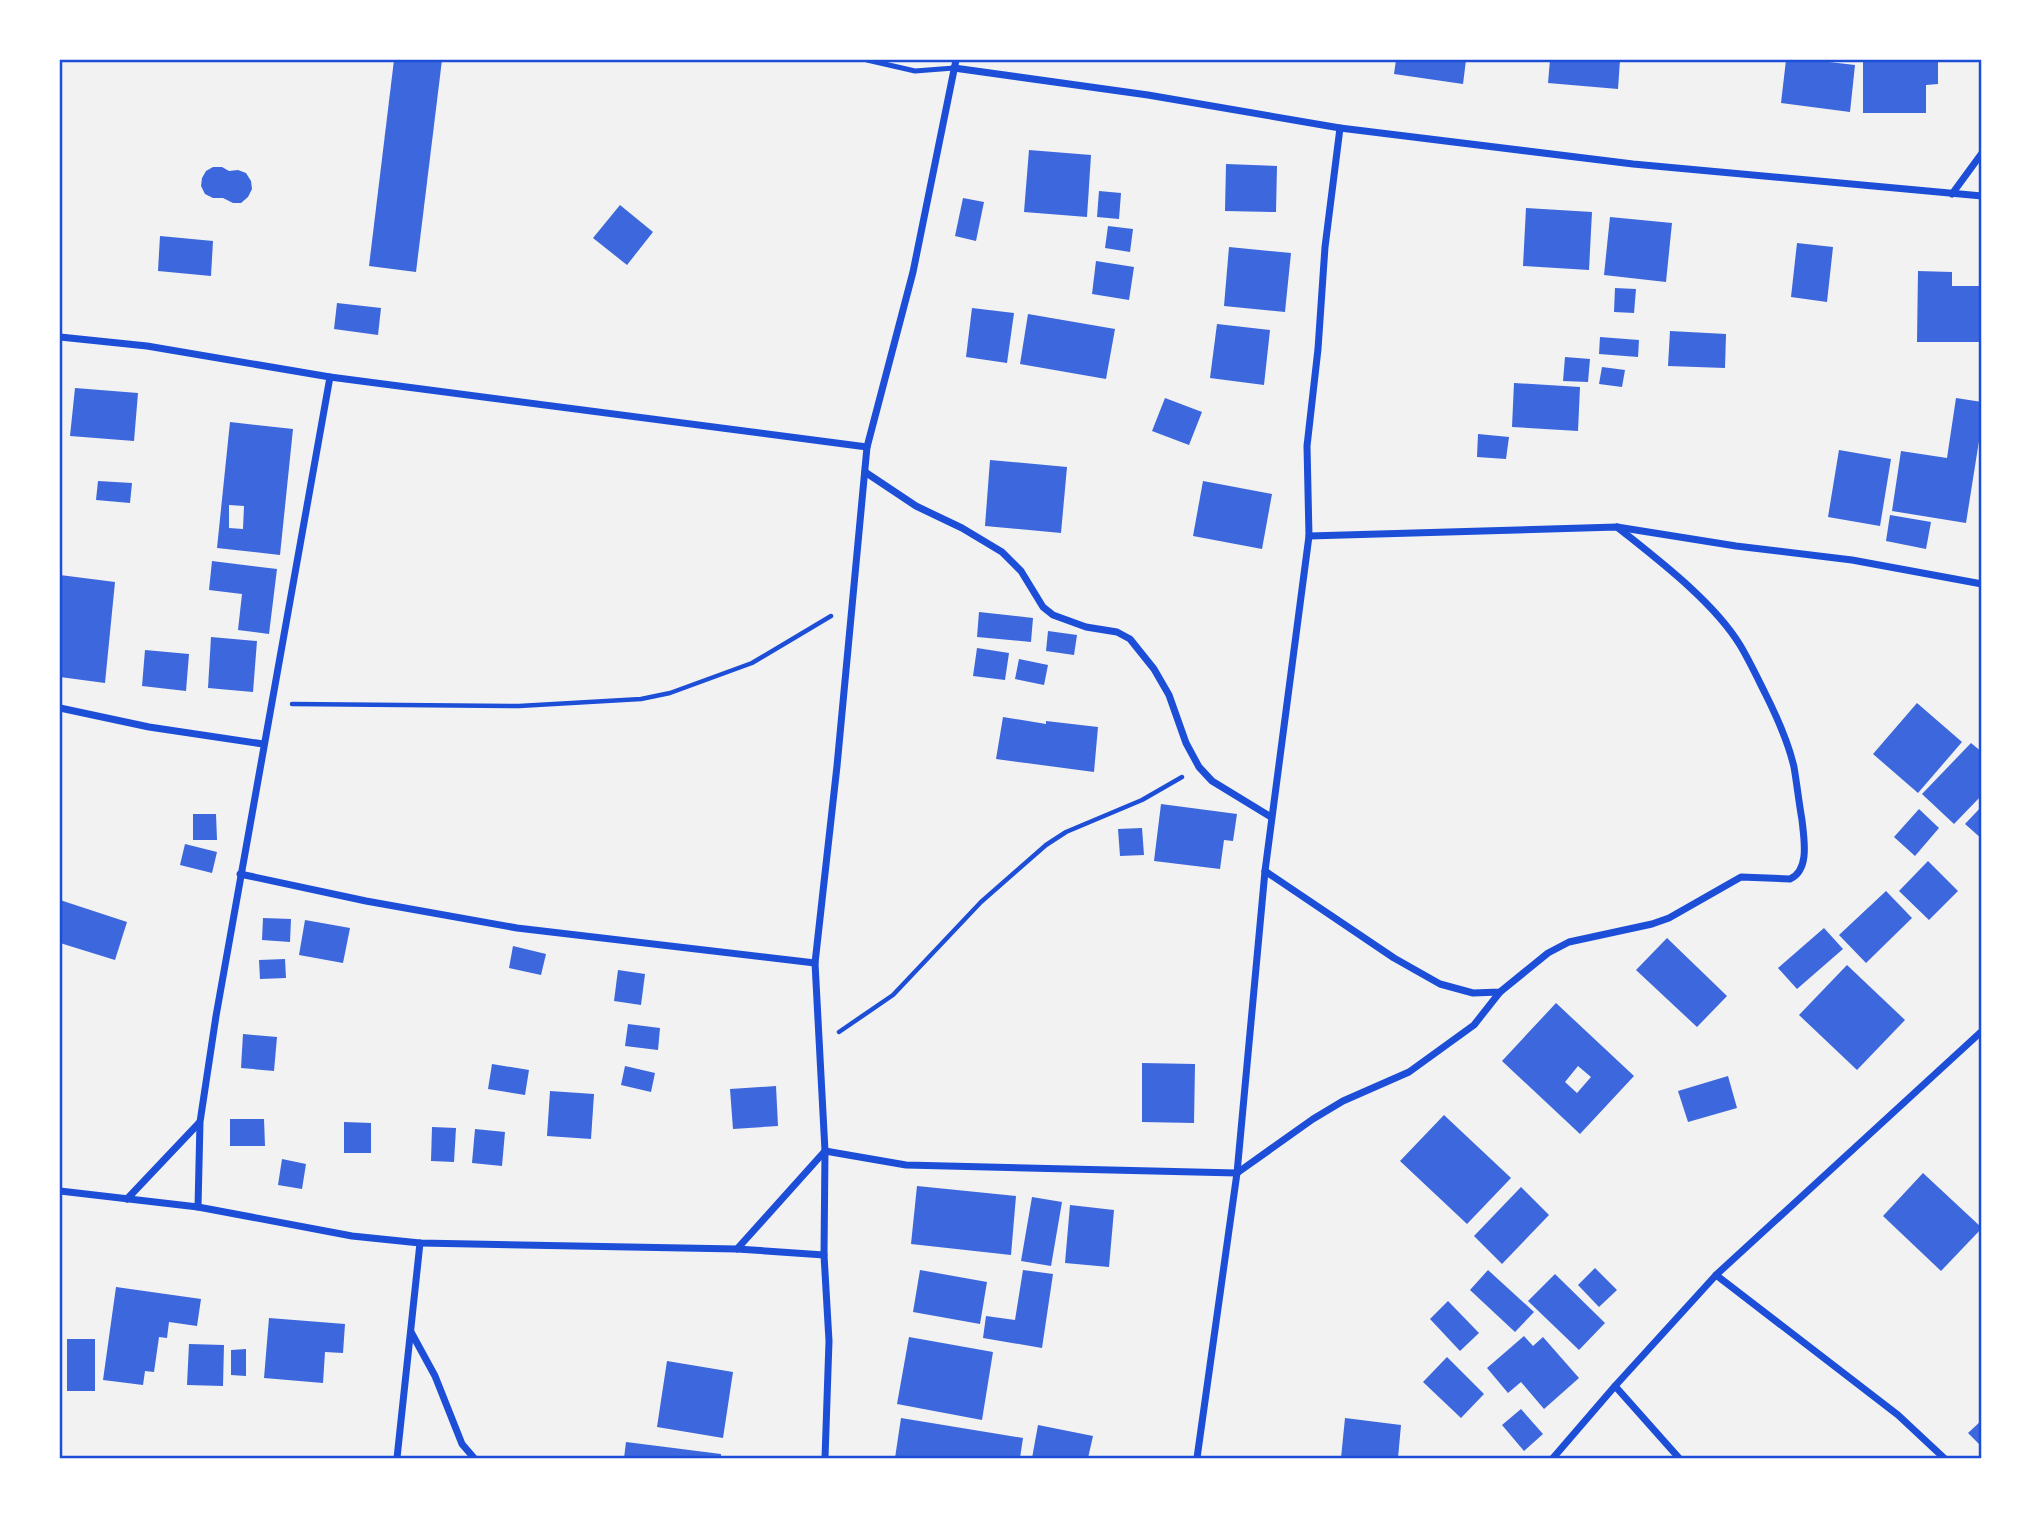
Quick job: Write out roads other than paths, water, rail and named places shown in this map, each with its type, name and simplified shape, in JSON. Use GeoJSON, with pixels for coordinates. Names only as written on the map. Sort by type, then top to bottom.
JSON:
{"type":"FeatureCollection","features":[{"type":"Feature","properties":{"kind":"street"},"geometry":{"type":"LineString","coordinates":[[825,1458],[829,1341],[824,1255],[825,1151],[815,964],[867,447],[913,272],[955,64],[1340,128],[1633,164],[1982,196]]}},
{"type":"Feature","properties":{"kind":"street"},"geometry":{"type":"LineString","coordinates":[[1197,1458],[1237,1173],[1271,817],[1308,536],[1307,446],[1318,349],[1325,247],[1340,128]]}},
{"type":"Feature","properties":{"kind":"street"},"geometry":{"type":"LineString","coordinates":[[1952,194],[1982,152]]}},
{"type":"Feature","properties":{"kind":"street"},"geometry":{"type":"LineString","coordinates":[[60,337],[147,346],[330,377],[867,447]]}},
{"type":"Feature","properties":{"kind":"street"},"geometry":{"type":"LineString","coordinates":[[198,1207],[200,1122],[240,874],[330,377]]}},
{"type":"Feature","properties":{"kind":"street"},"geometry":{"type":"LineString","coordinates":[[865,472],[916,506],[962,528],[1002,552],[1021,571],[1043,607],[1053,615],[1086,627],[1116,632],[1130,639],[1154,669],[1169,695],[1186,743],[1199,767],[1212,781],[1271,817]]}},
{"type":"Feature","properties":{"kind":"street"},"geometry":{"type":"LineString","coordinates":[[1308,536],[1617,527],[1852,560],[1982,584]]}},
{"type":"Feature","properties":{"kind":"street"},"geometry":{"type":"LineString","coordinates":[[825,1151],[906,1165],[1237,1173],[1343,1101],[1409,1072],[1474,1025],[1500,992],[1548,953],[1569,942],[1669,918],[1741,877],[1793,878],[1804,860],[1804,835],[1790,756],[1780,724],[1739,643],[1669,568],[1617,527]]}},
{"type":"Feature","properties":{"kind":"street"},"geometry":{"type":"LineString","coordinates":[[60,708],[149,727],[263,744]]}},
{"type":"Feature","properties":{"kind":"street"},"geometry":{"type":"LineString","coordinates":[[1265,871],[1394,958],[1440,984],[1473,993],[1500,992]]}},
{"type":"Feature","properties":{"kind":"street"},"geometry":{"type":"LineString","coordinates":[[240,874],[366,901],[517,928],[815,964]]}},
{"type":"Feature","properties":{"kind":"street"},"geometry":{"type":"LineString","coordinates":[[1553,1458],[1716,1275],[1982,1031]]}},
{"type":"Feature","properties":{"kind":"street"},"geometry":{"type":"LineString","coordinates":[[127,1199],[200,1122]]}},
{"type":"Feature","properties":{"kind":"street"},"geometry":{"type":"LineString","coordinates":[[737,1249],[825,1151]]}},
{"type":"Feature","properties":{"kind":"street"},"geometry":{"type":"LineString","coordinates":[[60,1191],[198,1207],[352,1236],[420,1243],[737,1249],[824,1255]]}},
{"type":"Feature","properties":{"kind":"street"},"geometry":{"type":"LineString","coordinates":[[397,1458],[420,1243]]}},
{"type":"Feature","properties":{"kind":"street"},"geometry":{"type":"LineString","coordinates":[[1716,1275],[1898,1415],[1944,1458]]}},
{"type":"Feature","properties":{"kind":"street"},"geometry":{"type":"LineString","coordinates":[[411,1331],[435,1376],[462,1444],[474,1458]]}},
{"type":"Feature","properties":{"kind":"street"},"geometry":{"type":"LineString","coordinates":[[1615,1386],[1679,1458]]}},
{"type":"Feature","properties":{"kind":"lane"},"geometry":{"type":"LineString","coordinates":[[867,60],[915,71],[955,64]]}}]}
